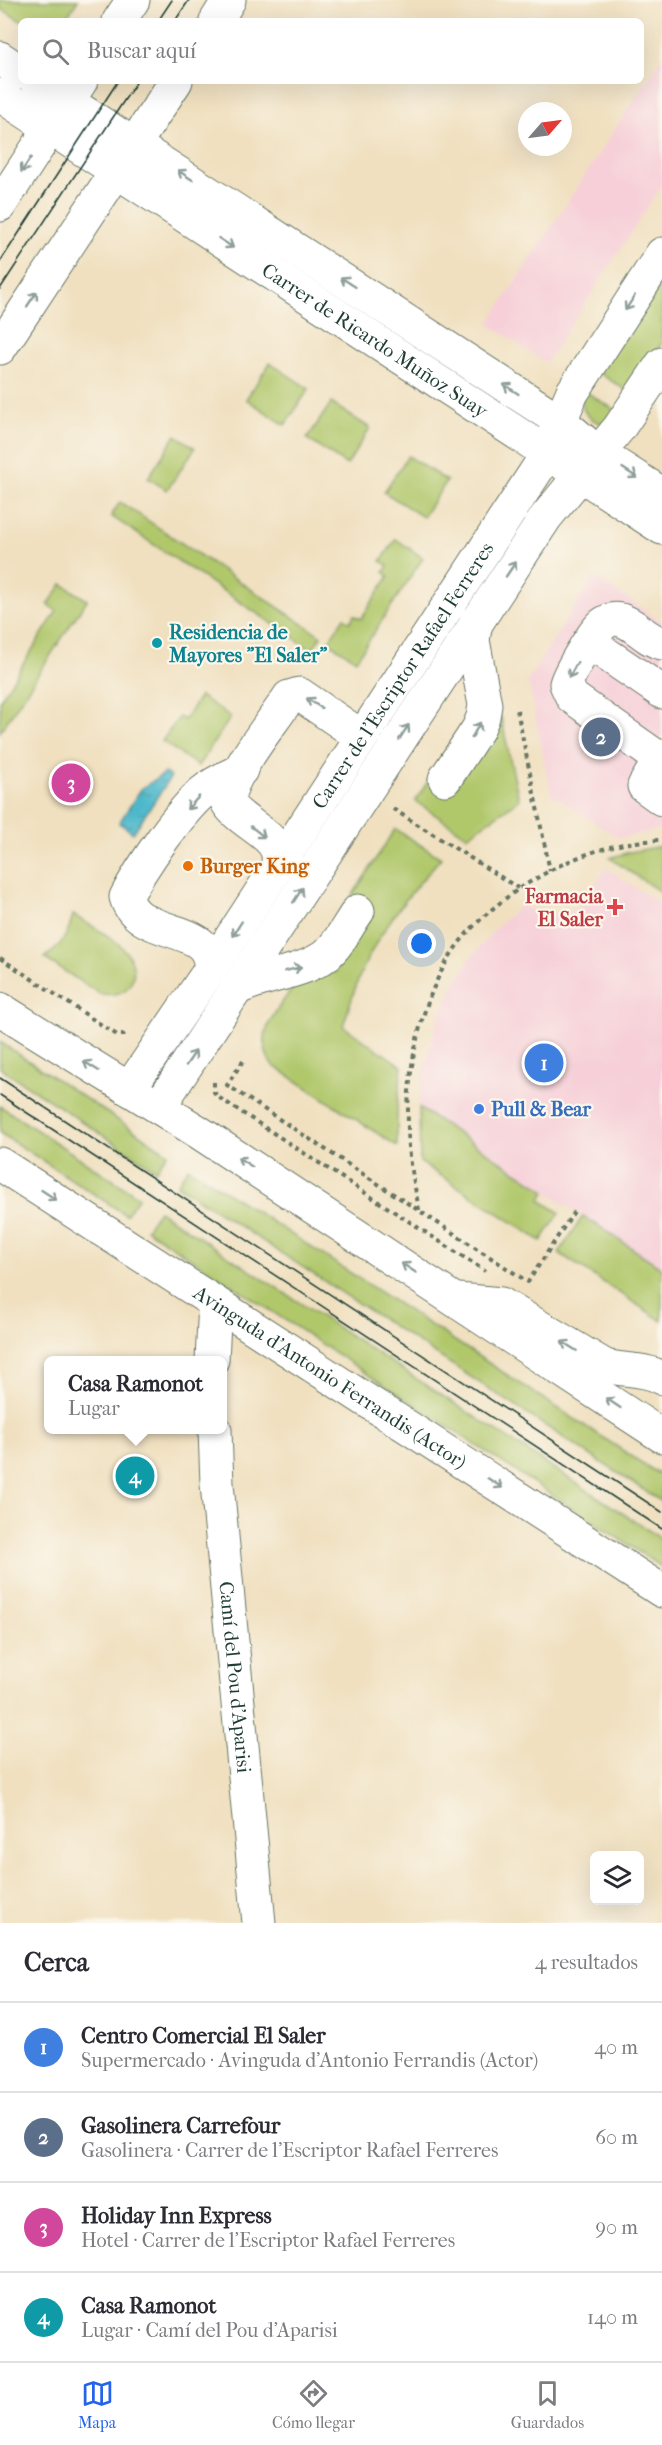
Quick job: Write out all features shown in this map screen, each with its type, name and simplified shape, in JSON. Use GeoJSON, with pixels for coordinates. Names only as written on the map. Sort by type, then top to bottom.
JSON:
{"type":"FeatureCollection","features":[{"type":"Feature","properties":{"kind":"street"},"geometry":{"type":"LineString","coordinates":[[122,18],[133,0]]}},
{"type":"Feature","properties":{"kind":"street"},"geometry":{"type":"LineString","coordinates":[[218,18],[229,0]]}},
{"type":"Feature","properties":{"kind":"street"},"geometry":{"type":"LineString","coordinates":[[0,58],[18,70]]}},
{"type":"Feature","properties":{"kind":"street"},"geometry":{"type":"LineString","coordinates":[[40,84],[66,103]]}},
{"type":"Feature","properties":{"kind":"street"},"geometry":{"type":"LineString","coordinates":[[0,348],[174,84]]}},
{"type":"Feature","properties":{"kind":"street"},"geometry":{"type":"LineString","coordinates":[[0,95],[66,103]]}},
{"type":"Feature","properties":{"kind":"street"},"geometry":{"type":"LineString","coordinates":[[0,205],[66,103]]}},
{"type":"Feature","properties":{"kind":"street","name":"Carrer de Ricardo Muñoz Suay"},"geometry":{"type":"LineString","coordinates":[[66,103],[104,124],[560,421],[589,463],[662,528]]}},
{"type":"Feature","properties":{"kind":"street","name":"Carrer de Ricardo Muñoz Suay"},"geometry":{"type":"LineString","coordinates":[[66,103],[89,154],[116,172],[547,452],[589,463],[662,494]]}},
{"type":"Feature","properties":{"kind":"street","name":"Carrer de l'Escriptor Rafael Ferreres"},"geometry":{"type":"LineString","coordinates":[[129,1089],[210,970],[547,452],[572,393],[662,254]]}},
{"type":"Feature","properties":{"kind":"street","name":"Carrer de l'Escriptor Rafael Ferreres"},"geometry":{"type":"LineString","coordinates":[[159,1107],[546,517],[619,428],[662,364]]}},
{"type":"Feature","properties":{"kind":"street"},"geometry":{"type":"LineString","coordinates":[[662,643],[655,642],[621,620],[612,620],[602,624],[570,673],[566,684],[572,697],[661,757],[644,786],[662,799]]}},
{"type":"Feature","properties":{"kind":"street"},"geometry":{"type":"LineString","coordinates":[[445,779],[478,729],[483,717],[485,705],[473,640],[476,622]]}},
{"type":"Feature","properties":{"kind":"street"},"geometry":{"type":"LineString","coordinates":[[590,643],[662,692]]}},
{"type":"Feature","properties":{"kind":"street"},"geometry":{"type":"LineString","coordinates":[[278,866],[277,851],[270,840],[232,812],[227,802],[229,791],[241,770],[289,697],[299,694],[362,737]]}},
{"type":"Feature","properties":{"kind":"street"},"geometry":{"type":"LineString","coordinates":[[210,970],[211,958],[206,949],[183,934],[147,922],[129,909],[126,897],[155,851],[190,804],[206,790],[241,770]]}},
{"type":"Feature","properties":{"kind":"street"},"geometry":{"type":"LineString","coordinates":[[238,988],[255,979],[302,967],[323,957],[332,950],[358,911]]}},
{"type":"Feature","properties":{"kind":"street"},"geometry":{"type":"LineString","coordinates":[[0,1009],[159,1107],[458,1300],[662,1436]]}},
{"type":"Feature","properties":{"kind":"street","name":"Avinguda d'Antonio Ferrandis (Actor)"},"geometry":{"type":"LineString","coordinates":[[0,1164],[662,1591]]}},
{"type":"Feature","properties":{"kind":"street"},"geometry":{"type":"LineString","coordinates":[[458,1300],[501,1304],[598,1363],[617,1370],[647,1372],[662,1378]]}},
{"type":"Feature","properties":{"kind":"street"},"geometry":{"type":"LineString","coordinates":[[212,1356],[215,1303]]}},
{"type":"Feature","properties":{"kind":"street","name":"Camí del Pou d'Aparisi"},"geometry":{"type":"LineString","coordinates":[[215,1434],[258,1923]]}},
{"type":"Feature","properties":{"kind":"path"},"geometry":{"type":"LineString","coordinates":[[515,701],[549,871]]}},
{"type":"Feature","properties":{"kind":"path"},"geometry":{"type":"LineString","coordinates":[[393,809],[519,889]]}},
{"type":"Feature","properties":{"kind":"path"},"geometry":{"type":"LineString","coordinates":[[419,1210],[410,1155],[409,1105],[412,1063],[433,992],[452,954],[474,926],[519,889],[549,871],[605,848],[640,840],[662,840]]}},
{"type":"Feature","properties":{"kind":"path"},"geometry":{"type":"LineString","coordinates":[[0,958],[117,1035],[124,1035],[135,1023]]}},
{"type":"Feature","properties":{"kind":"path"},"geometry":{"type":"LineString","coordinates":[[243,1061],[227,1085],[528,1282],[576,1210]]}},
{"type":"Feature","properties":{"kind":"path"},"geometry":{"type":"LineString","coordinates":[[215,1078],[213,1085],[218,1097],[487,1272]]}},
{"type":"Feature","properties":{"kind":"shaded area"},"geometry":{"type":"Polygon","coordinates":[[[662,57],[662,185],[546,363],[488,324],[662,57]]]}},
{"type":"Feature","properties":{"kind":"shaded area"},"geometry":{"type":"Polygon","coordinates":[[[594,576],[662,622],[662,829],[619,838],[551,794],[528,680],[594,576]]]}},
{"type":"Feature","properties":{"kind":"shaded area"},"geometry":{"type":"Polygon","coordinates":[[[606,868],[662,905],[662,1268],[419,1108],[423,1071],[438,1019],[453,987],[472,956],[495,929],[522,904],[540,917],[580,908],[606,868]]]}},
{"type":"Feature","properties":{"kind":"green space"},"geometry":{"type":"Polygon","coordinates":[[[0,0],[78,0],[67,18],[18,19],[0,8],[0,0]]]}},
{"type":"Feature","properties":{"kind":"green space"},"geometry":{"type":"Polygon","coordinates":[[[662,269],[662,343],[630,393],[596,371],[662,269]]]}},
{"type":"Feature","properties":{"kind":"green space"},"geometry":{"type":"Polygon","coordinates":[[[270,363],[309,389],[285,425],[246,399],[270,363]]]}},
{"type":"Feature","properties":{"kind":"green space"},"geometry":{"type":"Polygon","coordinates":[[[583,390],[618,412],[611,420],[600,423],[590,418],[582,406],[583,390]]]}},
{"type":"Feature","properties":{"kind":"green space"},"geometry":{"type":"Polygon","coordinates":[[[331,403],[370,428],[347,465],[307,439],[331,403]]]}},
{"type":"Feature","properties":{"kind":"green space"},"geometry":{"type":"Polygon","coordinates":[[[176,435],[195,448],[167,490],[148,478],[176,435]]]}},
{"type":"Feature","properties":{"kind":"green space"},"geometry":{"type":"Polygon","coordinates":[[[408,456],[447,481],[423,517],[384,492],[408,456]]]}},
{"type":"Feature","properties":{"kind":"green space"},"geometry":{"type":"Polygon","coordinates":[[[120,502],[321,636],[312,650],[111,516],[120,502]]]}},
{"type":"Feature","properties":{"kind":"green space"},"geometry":{"type":"Polygon","coordinates":[[[396,539],[423,558],[356,660],[328,642],[344,618],[350,622],[354,615],[361,619],[389,576],[384,572],[388,566],[381,561],[396,539]]]}},
{"type":"Feature","properties":{"kind":"green space"},"geometry":{"type":"Polygon","coordinates":[[[62,584],[87,600],[0,732],[0,700],[57,611],[48,605],[62,584]]]}},
{"type":"Feature","properties":{"kind":"green space"},"geometry":{"type":"Polygon","coordinates":[[[200,696],[231,717],[198,766],[162,741],[179,717],[184,720],[200,696]]]}},
{"type":"Feature","properties":{"kind":"green space"},"geometry":{"type":"Polygon","coordinates":[[[501,717],[519,800],[467,836],[415,801],[434,772],[456,786],[501,717]]]}},
{"type":"Feature","properties":{"kind":"green space"},"geometry":{"type":"Polygon","coordinates":[[[395,829],[441,858],[407,898],[377,941],[361,973],[343,1026],[402,1066],[397,1108],[397,1146],[272,1065],[266,1054],[265,1043],[270,1022],[297,982],[335,972],[369,919],[347,904],[395,829]]]}},
{"type":"Feature","properties":{"kind":"green space"},"geometry":{"type":"Polygon","coordinates":[[[662,846],[662,893],[610,858],[630,852],[662,846]]]}},
{"type":"Feature","properties":{"kind":"green space"},"geometry":{"type":"Polygon","coordinates":[[[73,915],[105,934],[126,951],[132,961],[134,972],[127,988],[113,994],[100,994],[44,958],[63,940],[73,915]]]}},
{"type":"Feature","properties":{"kind":"green space"},"geometry":{"type":"Polygon","coordinates":[[[0,1042],[168,1153],[156,1170],[0,1068],[0,1042]]]}},
{"type":"Feature","properties":{"kind":"green space"},"geometry":{"type":"Polygon","coordinates":[[[0,1106],[139,1197],[126,1215],[0,1133],[0,1106]]]}},
{"type":"Feature","properties":{"kind":"green space"},"geometry":{"type":"Polygon","coordinates":[[[419,1108],[546,1191],[540,1200],[560,1213],[541,1241],[420,1162],[419,1108]]]}},
{"type":"Feature","properties":{"kind":"green space"},"geometry":{"type":"Polygon","coordinates":[[[188,1167],[662,1476],[662,1502],[177,1185],[188,1167]]]}},
{"type":"Feature","properties":{"kind":"green space"},"geometry":{"type":"Polygon","coordinates":[[[159,1211],[662,1539],[662,1567],[146,1229],[159,1211]]]}},
{"type":"Feature","properties":{"kind":"green space"},"geometry":{"type":"Polygon","coordinates":[[[583,1216],[662,1268],[662,1321],[559,1253],[583,1216]]]}},
{"type":"Feature","properties":{"kind":"water"},"geometry":{"type":"Polygon","coordinates":[[[165,773],[171,777],[133,833],[119,823],[141,789],[165,773]]]}},
{"type":"Feature","properties":{"kind":"tram line"},"geometry":{"type":"LineString","coordinates":[[160,18],[172,0]]}},
{"type":"Feature","properties":{"kind":"tram line"},"geometry":{"type":"LineString","coordinates":[[177,18],[189,0]]}},
{"type":"Feature","properties":{"kind":"tram line"},"geometry":{"type":"LineString","coordinates":[[0,262],[116,84]]}},
{"type":"Feature","properties":{"kind":"tram line"},"geometry":{"type":"LineString","coordinates":[[0,289],[135,84]]}},
{"type":"Feature","properties":{"kind":"tram line"},"geometry":{"type":"LineString","coordinates":[[0,1078],[662,1512]]}},
{"type":"Feature","properties":{"kind":"tram line"},"geometry":{"type":"LineString","coordinates":[[0,1095],[662,1529]]}},
{"type":"Feature","properties":{"kind":"place","name":"Residencia de Mayores \"El Saler\""},"geometry":{"type":"Point","coordinates":[157,643]}},
{"type":"Feature","properties":{"kind":"place","name":"Gasolinera Carrefour"},"geometry":{"type":"Point","coordinates":[601,737]}},
{"type":"Feature","properties":{"kind":"place","name":"Holiday Inn Express"},"geometry":{"type":"Point","coordinates":[71,783]}},
{"type":"Feature","properties":{"kind":"place","name":"Burger King"},"geometry":{"type":"Point","coordinates":[188,866]}},
{"type":"Feature","properties":{"kind":"place","name":"Farmacia El Saler"},"geometry":{"type":"Point","coordinates":[615,907]}},
{"type":"Feature","properties":{"kind":"place","name":"Centro Comercial El Saler"},"geometry":{"type":"Point","coordinates":[544,1063]}},
{"type":"Feature","properties":{"kind":"place","name":"Pull & Bear"},"geometry":{"type":"Point","coordinates":[479,1109]}},
{"type":"Feature","properties":{"kind":"place","name":"Casa Ramonot"},"geometry":{"type":"Point","coordinates":[135,1476]}}]}
